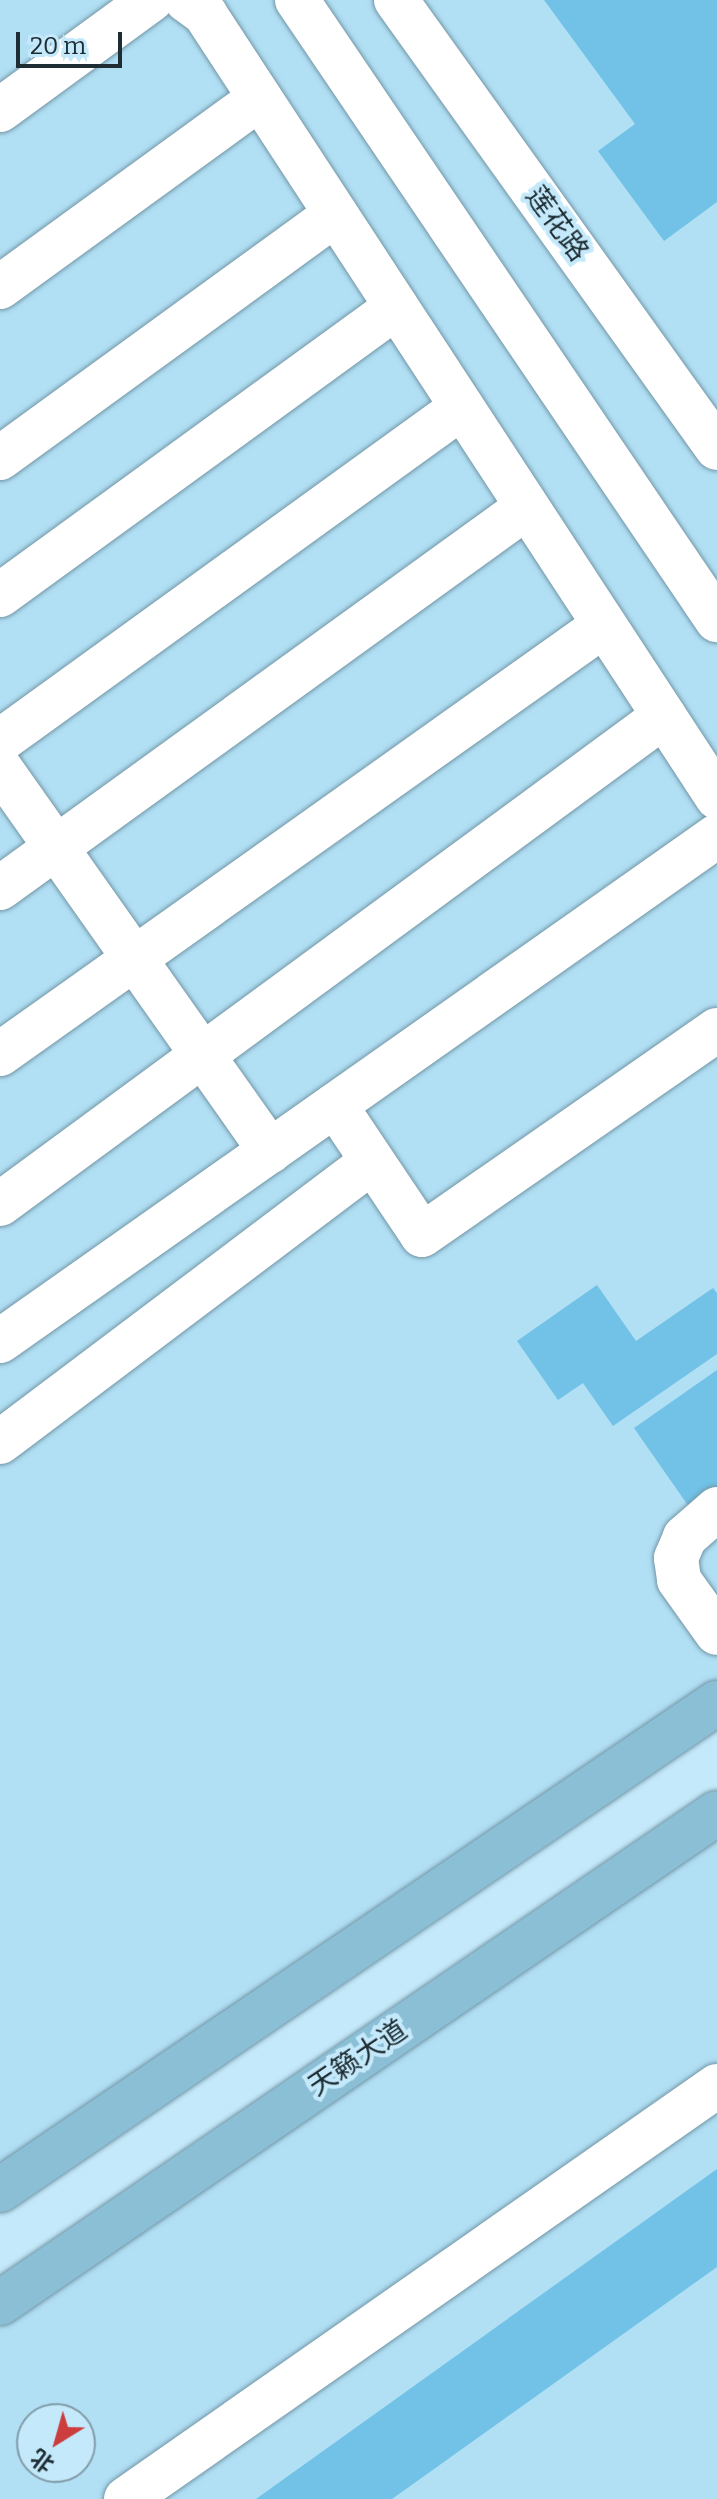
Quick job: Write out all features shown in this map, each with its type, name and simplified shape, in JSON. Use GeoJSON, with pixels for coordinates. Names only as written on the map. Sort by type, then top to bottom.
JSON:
{"type":"FeatureCollection","features":[{"type":"Feature","properties":{"kind":"main road"},"geometry":{"type":"LineString","coordinates":[[0,2190],[717,1703]]}},
{"type":"Feature","properties":{"kind":"main road","name":"天籁大道"},"geometry":{"type":"LineString","coordinates":[[0,2303],[717,1813]]}},
{"type":"Feature","properties":{"kind":"street"},"geometry":{"type":"LineString","coordinates":[[0,110],[151,0]]}},
{"type":"Feature","properties":{"kind":"street"},"geometry":{"type":"LineString","coordinates":[[186,0],[205,14],[717,797]]}},
{"type":"Feature","properties":{"kind":"street"},"geometry":{"type":"LineString","coordinates":[[297,0],[717,620]]}},
{"type":"Feature","properties":{"kind":"street","name":"莲花路"},"geometry":{"type":"LineString","coordinates":[[396,0],[717,448]]}},
{"type":"Feature","properties":{"kind":"street"},"geometry":{"type":"LineString","coordinates":[[0,287],[260,98]]}},
{"type":"Feature","properties":{"kind":"street"},"geometry":{"type":"LineString","coordinates":[[0,458],[336,214]]}},
{"type":"Feature","properties":{"kind":"street"},"geometry":{"type":"LineString","coordinates":[[0,595],[397,307]]}},
{"type":"Feature","properties":{"kind":"street"},"geometry":{"type":"LineString","coordinates":[[0,741],[462,407]]}},
{"type":"Feature","properties":{"kind":"street"},"geometry":{"type":"LineString","coordinates":[[0,888],[527,507]]}},
{"type":"Feature","properties":{"kind":"street"},"geometry":{"type":"LineString","coordinates":[[0,1054],[604,625]]}},
{"type":"Feature","properties":{"kind":"street"},"geometry":{"type":"LineString","coordinates":[[0,1204],[664,716]]}},
{"type":"Feature","properties":{"kind":"street"},"geometry":{"type":"LineString","coordinates":[[0,768],[270,1151]]}},
{"type":"Feature","properties":{"kind":"street"},"geometry":{"type":"LineString","coordinates":[[0,1341],[717,836]]}},
{"type":"Feature","properties":{"kind":"street"},"geometry":{"type":"LineString","coordinates":[[335,1105],[422,1235],[717,1030]]}},
{"type":"Feature","properties":{"kind":"street"},"geometry":{"type":"LineString","coordinates":[[0,1442],[372,1162]]}},
{"type":"Feature","properties":{"kind":"street"},"geometry":{"type":"LineString","coordinates":[[717,1509],[690,1530],[676,1558],[679,1580],[717,1633]]}},
{"type":"Feature","properties":{"kind":"street"},"geometry":{"type":"LineString","coordinates":[[126,2499],[717,2086]]}},
{"type":"Feature","properties":{"kind":"shaded area"},"geometry":{"type":"Polygon","coordinates":[[[0,0],[717,0],[717,1705],[0,2193],[0,0]]]}},
{"type":"Feature","properties":{"kind":"shaded area"},"geometry":{"type":"Polygon","coordinates":[[[717,1813],[717,2499],[0,2499],[0,2303],[717,1813]]]}},
{"type":"Feature","properties":{"kind":"building"},"geometry":{"type":"Polygon","coordinates":[[[544,0],[717,0],[717,202],[664,241],[598,151],[635,124],[544,0]]]}},
{"type":"Feature","properties":{"kind":"building"},"geometry":{"type":"Polygon","coordinates":[[[597,1285],[636,1341],[713,1288],[717,1293],[717,1354],[613,1426],[583,1383],[558,1400],[517,1341],[597,1285]]]}},
{"type":"Feature","properties":{"kind":"building"},"geometry":{"type":"Polygon","coordinates":[[[717,1370],[717,1499],[694,1514],[634,1428],[717,1370]]]}},
{"type":"Feature","properties":{"kind":"building"},"geometry":{"type":"Polygon","coordinates":[[[717,2169],[717,2267],[392,2499],[256,2499],[717,2169]]]}}]}
